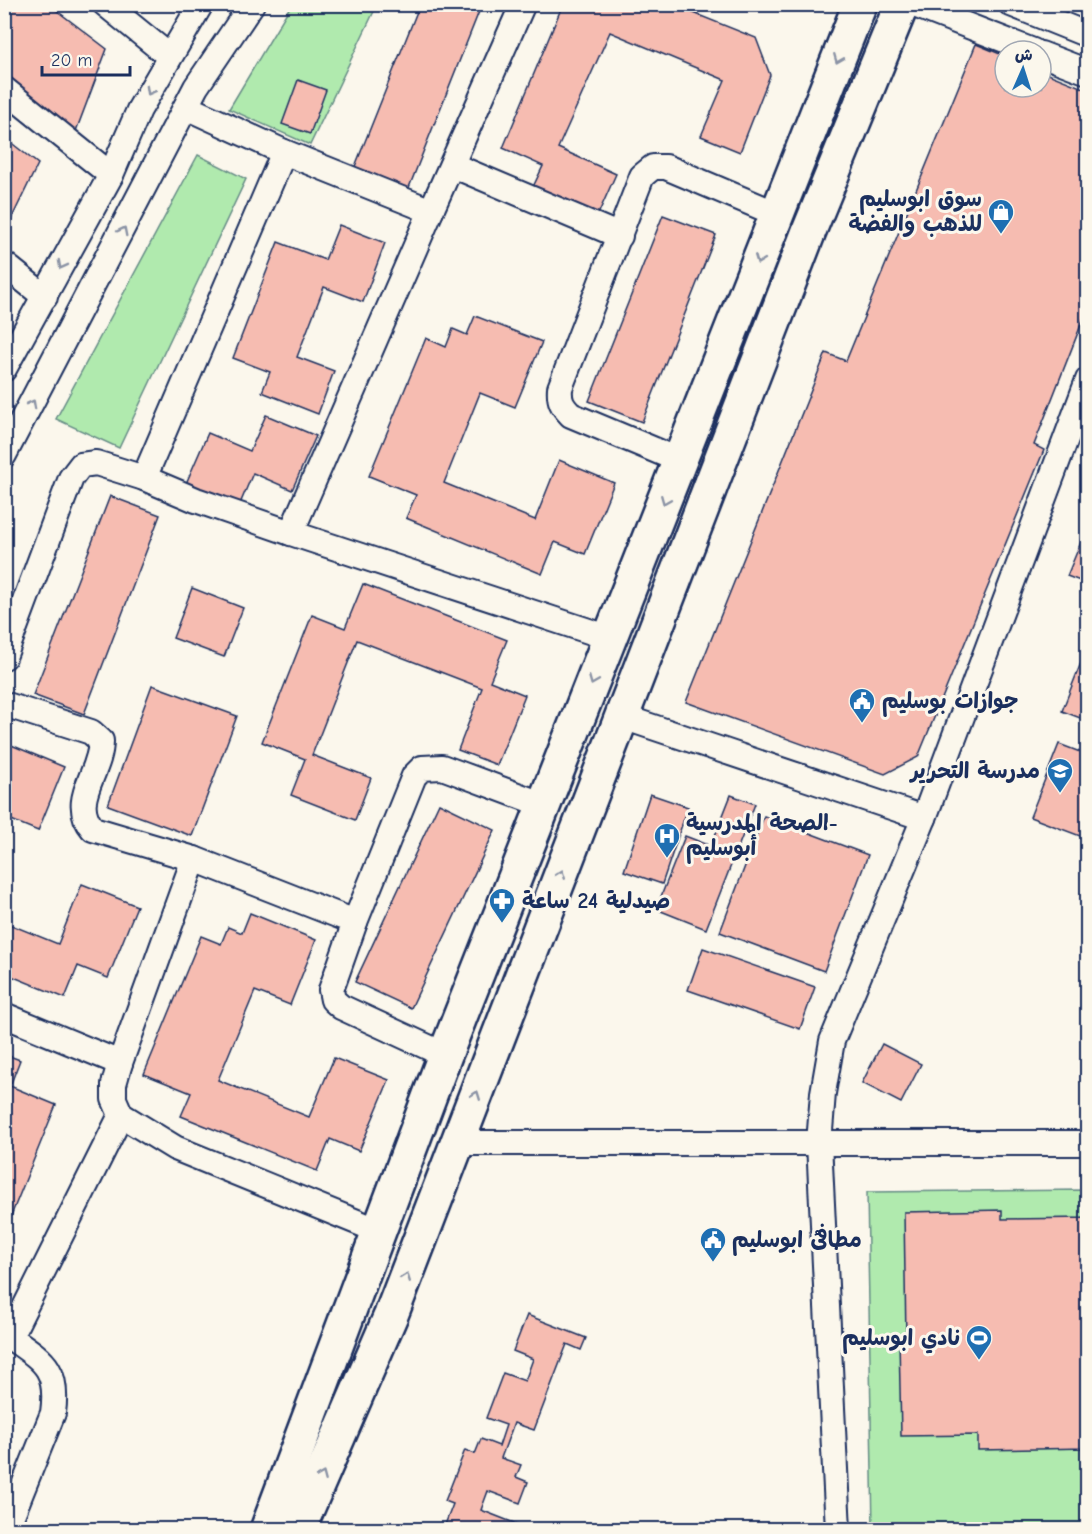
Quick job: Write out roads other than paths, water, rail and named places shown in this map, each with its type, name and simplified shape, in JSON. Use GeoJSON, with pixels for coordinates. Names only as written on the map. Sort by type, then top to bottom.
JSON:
{"type":"FeatureCollection","features":[{"type":"Feature","properties":{"kind":"main road"},"geometry":{"type":"LineString","coordinates":[[267,1530],[354,1304],[445,1055],[860,4]]}},
{"type":"Feature","properties":{"kind":"main road"},"geometry":{"type":"LineString","coordinates":[[298,1530],[391,1315],[809,231],[902,4]]}},
{"type":"Feature","properties":{"kind":"main road"},"geometry":{"type":"LineString","coordinates":[[628,592],[664,609]]}},
{"type":"Feature","properties":{"kind":"main road"},"geometry":{"type":"LineString","coordinates":[[354,1304],[391,1315]]}},
{"type":"Feature","properties":{"kind":"street"},"geometry":{"type":"LineString","coordinates":[[105,4],[169,56]]}},
{"type":"Feature","properties":{"kind":"street"},"geometry":{"type":"LineString","coordinates":[[4,369],[111,175],[139,110],[201,4]]}},
{"type":"Feature","properties":{"kind":"street"},"geometry":{"type":"LineString","coordinates":[[4,455],[196,87],[252,4]]}},
{"type":"Feature","properties":{"kind":"street"},"geometry":{"type":"LineString","coordinates":[[912,4],[1002,39]]}},
{"type":"Feature","properties":{"kind":"street"},"geometry":{"type":"LineString","coordinates":[[1011,4],[1088,35]]}},
{"type":"Feature","properties":{"kind":"street"},"geometry":{"type":"LineString","coordinates":[[291,533],[522,6]]}},
{"type":"Feature","properties":{"kind":"street"},"geometry":{"type":"LineString","coordinates":[[1053,59],[1088,72]]}},
{"type":"Feature","properties":{"kind":"street"},"geometry":{"type":"LineString","coordinates":[[4,88],[111,175]]}},
{"type":"Feature","properties":{"kind":"street"},"geometry":{"type":"LineString","coordinates":[[186,107],[284,152],[431,211]]}},
{"type":"Feature","properties":{"kind":"street"},"geometry":{"type":"LineString","coordinates":[[144,478],[284,152]]}},
{"type":"Feature","properties":{"kind":"street"},"geometry":{"type":"LineString","coordinates":[[453,165],[620,236]]}},
{"type":"Feature","properties":{"kind":"street"},"geometry":{"type":"LineString","coordinates":[[681,461],[571,415],[562,407],[560,399],[560,388],[642,176],[653,167],[666,167],[777,214]]}},
{"type":"Feature","properties":{"kind":"street"},"geometry":{"type":"LineString","coordinates":[[4,264],[45,297]]}},
{"type":"Feature","properties":{"kind":"street"},"geometry":{"type":"LineString","coordinates":[[838,1530],[819,1143],[823,1093],[832,1041],[924,818],[1088,380]]}},
{"type":"Feature","properties":{"kind":"street"},"geometry":{"type":"LineString","coordinates":[[4,657],[71,478],[81,465],[96,463],[144,478],[196,500],[291,533],[610,638]]}},
{"type":"Feature","properties":{"kind":"street"},"geometry":{"type":"LineString","coordinates":[[4,704],[91,732],[101,741],[101,756],[82,804],[84,819],[93,829],[194,859],[355,922]]}},
{"type":"Feature","properties":{"kind":"street"},"geometry":{"type":"LineString","coordinates":[[623,717],[924,818]]}},
{"type":"Feature","properties":{"kind":"street"},"geometry":{"type":"LineString","coordinates":[[445,1055],[341,1007],[333,1000],[331,990],[355,922],[414,776],[422,768],[442,767],[544,805]]}},
{"type":"Feature","properties":{"kind":"street"},"geometry":{"type":"LineString","coordinates":[[194,859],[120,1063],[114,1092],[121,1115],[175,1148],[379,1231]]}},
{"type":"Feature","properties":{"kind":"street"},"geometry":{"type":"LineString","coordinates":[[4,1015],[120,1063]]}},
{"type":"Feature","properties":{"kind":"street"},"geometry":{"type":"LineString","coordinates":[[6,1530],[53,1413],[56,1393],[52,1372],[39,1358],[7,1336],[121,1115]]}},
{"type":"Feature","properties":{"kind":"street"},"geometry":{"type":"LineString","coordinates":[[458,1143],[1088,1143]]}},
{"type":"Feature","properties":{"kind":"place","name":"سوق ابوسليم للذهب والفضة"},"geometry":{"type":"Point","coordinates":[1001,235]}},
{"type":"Feature","properties":{"kind":"place","name":"جوازات بوسليم"},"geometry":{"type":"Point","coordinates":[862,724]}},
{"type":"Feature","properties":{"kind":"place","name":"مدرسة التحرير"},"geometry":{"type":"Point","coordinates":[1060,794]}},
{"type":"Feature","properties":{"kind":"place","name":"الصحة المدرسية- أبوسليم"},"geometry":{"type":"Point","coordinates":[667,859]}},
{"type":"Feature","properties":{"kind":"place","name":"صيدلية 24 ساعة"},"geometry":{"type":"Point","coordinates":[502,924]}},
{"type":"Feature","properties":{"kind":"place","name":"مطافئ ابوسليم"},"geometry":{"type":"Point","coordinates":[713,1263]}},
{"type":"Feature","properties":{"kind":"place","name":"نادي ابوسليم"},"geometry":{"type":"Point","coordinates":[979,1361]}}]}
